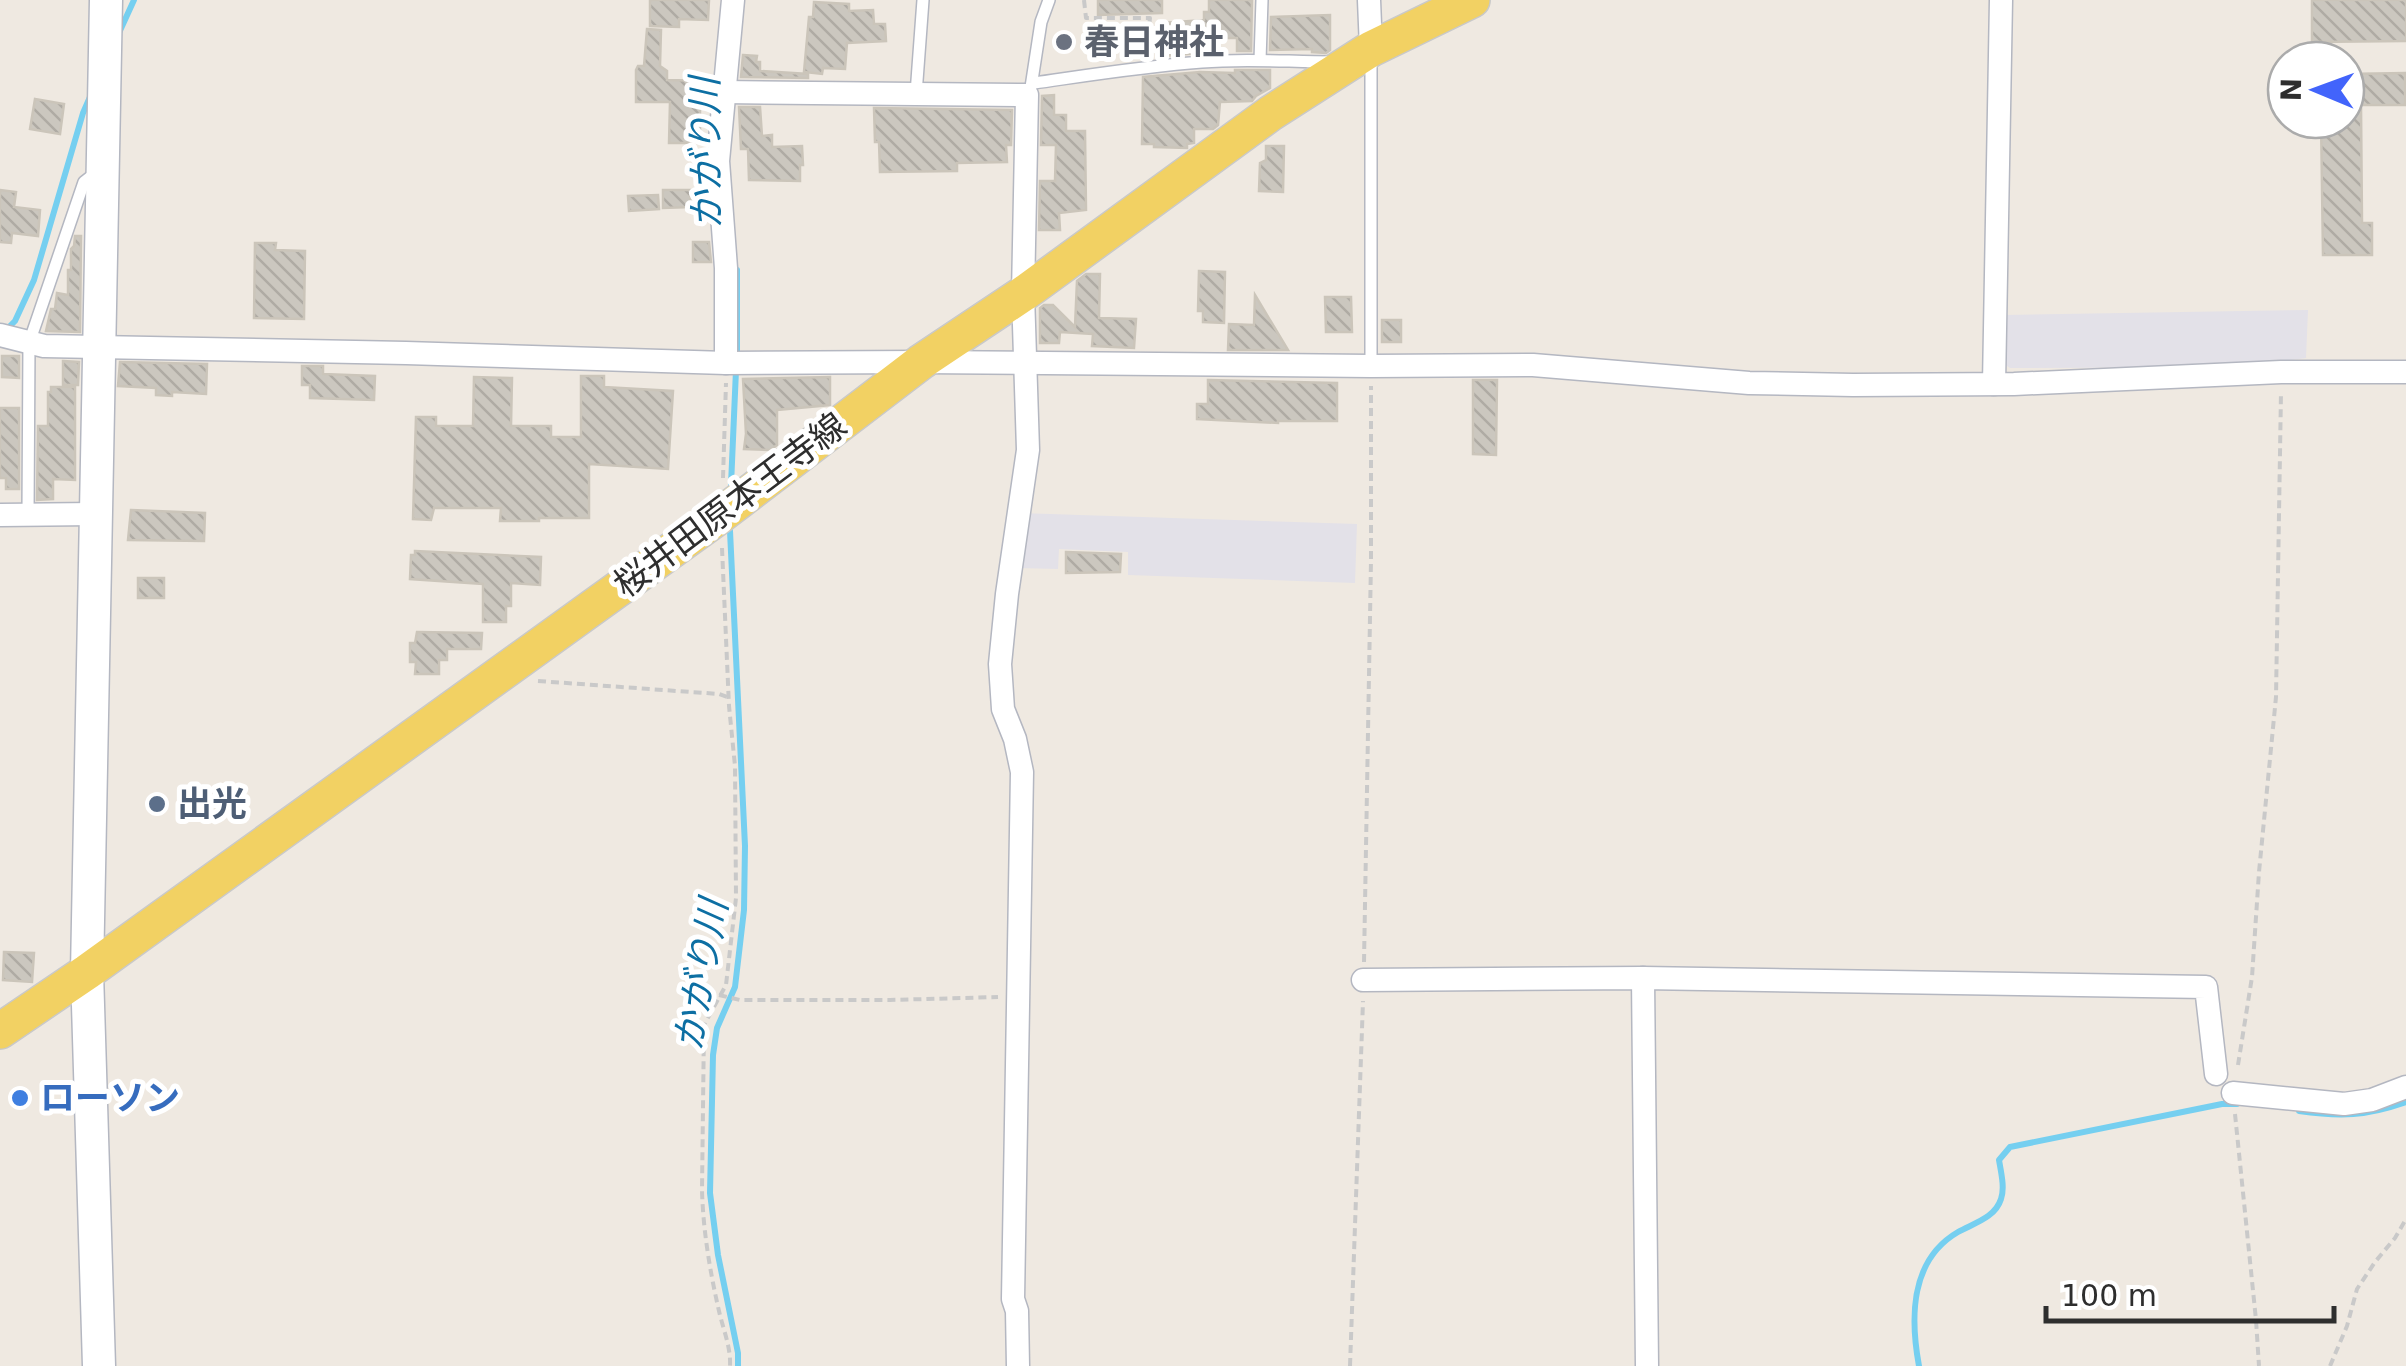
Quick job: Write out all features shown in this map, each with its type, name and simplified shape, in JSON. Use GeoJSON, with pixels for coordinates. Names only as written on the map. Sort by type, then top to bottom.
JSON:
{"type":"FeatureCollection","features":[{"type":"Feature","properties":{"kind":"main road","name":"桜井田原本王寺線"},"geometry":{"type":"LineString","coordinates":[[0,1032],[722,514],[921,362],[1271,114],[1361,56],[1472,0]]}},
{"type":"Feature","properties":{"kind":"street"},"geometry":{"type":"LineString","coordinates":[[98,1366],[87,972],[106,0]]}},
{"type":"Feature","properties":{"kind":"street"},"geometry":{"type":"LineString","coordinates":[[726,363],[726,268],[718,161],[733,0]]}},
{"type":"Feature","properties":{"kind":"street"},"geometry":{"type":"LineString","coordinates":[[1361,56],[1370,0]]}},
{"type":"Feature","properties":{"kind":"street"},"geometry":{"type":"LineString","coordinates":[[1994,384],[2000,0]]}},
{"type":"Feature","properties":{"kind":"street"},"geometry":{"type":"LineString","coordinates":[[723,92],[916,94],[1030,89],[1022,294],[1028,450],[1000,664],[1003,709],[1016,738],[1022,772],[1013,1298],[1017,1311],[1018,1366]]}},
{"type":"Feature","properties":{"kind":"street"},"geometry":{"type":"LineString","coordinates":[[0,335],[44,346],[406,352],[726,363],[1533,365],[1749,383],[1994,384],[2281,372],[2406,372]]}},
{"type":"Feature","properties":{"kind":"street"},"geometry":{"type":"LineString","coordinates":[[0,514],[95,514]]}},
{"type":"Feature","properties":{"kind":"street"},"geometry":{"type":"LineString","coordinates":[[1363,980],[1643,978],[2206,986],[2216,1074]]}},
{"type":"Feature","properties":{"kind":"street"},"geometry":{"type":"LineString","coordinates":[[1643,978],[1647,1366]]}},
{"type":"Feature","properties":{"kind":"street"},"geometry":{"type":"LineString","coordinates":[[2234,1103],[2344,1104],[2372,1100],[2406,1087]]}},
{"type":"Feature","properties":{"kind":"lane"},"geometry":{"type":"LineString","coordinates":[[916,94],[923,0]]}},
{"type":"Feature","properties":{"kind":"lane"},"geometry":{"type":"LineString","coordinates":[[1050,0],[1030,89],[1144,67],[1361,56],[1371,366]]}},
{"type":"Feature","properties":{"kind":"lane"},"geometry":{"type":"LineString","coordinates":[[1260,60],[1262,0]]}},
{"type":"Feature","properties":{"kind":"lane"},"geometry":{"type":"LineString","coordinates":[[28,515],[28,342],[84,182],[102,167]]}},
{"type":"Feature","properties":{"kind":"path"},"geometry":{"type":"LineString","coordinates":[[1084,0],[1086,18],[1150,18],[1144,67]]}},
{"type":"Feature","properties":{"kind":"path"},"geometry":{"type":"LineString","coordinates":[[726,363],[720,534],[735,766],[736,898],[726,985],[704,1025],[702,1203],[730,1366]]}},
{"type":"Feature","properties":{"kind":"path"},"geometry":{"type":"LineString","coordinates":[[1350,1366],[1372,560],[1371,366]]}},
{"type":"Feature","properties":{"kind":"path"},"geometry":{"type":"LineString","coordinates":[[2259,1366],[2234,1103],[2252,977],[2276,697],[2281,372]]}},
{"type":"Feature","properties":{"kind":"path"},"geometry":{"type":"LineString","coordinates":[[493,678],[729,697]]}},
{"type":"Feature","properties":{"kind":"path"},"geometry":{"type":"LineString","coordinates":[[719,995],[740,1000],[890,1000],[1007,997],[1017,990]]}},
{"type":"Feature","properties":{"kind":"path"},"geometry":{"type":"LineString","coordinates":[[2330,1366],[2357,1289],[2406,1218]]}},
{"type":"Feature","properties":{"kind":"shaded area"},"geometry":{"type":"Polygon","coordinates":[[[2308,310],[2306,358],[2243,367],[2010,368],[2003,363],[2004,315],[2308,310]]]}},
{"type":"Feature","properties":{"kind":"shaded area"},"geometry":{"type":"Polygon","coordinates":[[[1019,513],[1357,524],[1355,583],[1128,575],[1128,552],[1059,549],[1058,569],[1017,568],[1019,513]]]}},
{"type":"Feature","properties":{"kind":"building"},"geometry":{"type":"Polygon","coordinates":[[[650,0],[709,0],[708,20],[679,19],[679,27],[650,26],[650,0]]]}},
{"type":"Feature","properties":{"kind":"building"},"geometry":{"type":"Polygon","coordinates":[[[1098,0],[1162,0],[1162,13],[1098,15],[1098,0]]]}},
{"type":"Feature","properties":{"kind":"building"},"geometry":{"type":"Polygon","coordinates":[[[1209,0],[1252,0],[1251,51],[1237,51],[1237,38],[1197,38],[1198,53],[1165,56],[1163,23],[1204,20],[1209,0]]]}},
{"type":"Feature","properties":{"kind":"building"},"geometry":{"type":"Polygon","coordinates":[[[2312,0],[2406,0],[2406,41],[2312,40],[2312,0]]]}},
{"type":"Feature","properties":{"kind":"building"},"geometry":{"type":"Polygon","coordinates":[[[814,2],[849,4],[849,11],[873,10],[874,24],[885,24],[886,41],[847,43],[845,69],[823,68],[822,74],[804,72],[814,2]]]}},
{"type":"Feature","properties":{"kind":"building"},"geometry":{"type":"Polygon","coordinates":[[[1330,15],[1330,50],[1326,53],[1312,49],[1270,50],[1271,17],[1330,15]]]}},
{"type":"Feature","properties":{"kind":"building"},"geometry":{"type":"Polygon","coordinates":[[[647,29],[661,30],[660,66],[667,71],[667,80],[709,81],[708,101],[700,101],[700,143],[669,143],[670,102],[636,102],[636,70],[644,66],[647,29]]]}},
{"type":"Feature","properties":{"kind":"building"},"geometry":{"type":"Polygon","coordinates":[[[743,55],[757,56],[760,71],[808,74],[808,78],[741,77],[743,55]]]}},
{"type":"Feature","properties":{"kind":"building"},"geometry":{"type":"Polygon","coordinates":[[[1270,70],[1270,88],[1252,101],[1220,102],[1218,125],[1213,129],[1194,129],[1194,143],[1187,144],[1187,148],[1142,144],[1143,77],[1270,70]]]}},
{"type":"Feature","properties":{"kind":"building"},"geometry":{"type":"Polygon","coordinates":[[[2405,73],[2405,105],[2366,105],[2366,74],[2405,73]]]}},
{"type":"Feature","properties":{"kind":"building"},"geometry":{"type":"Polygon","coordinates":[[[1054,95],[1054,115],[1066,115],[1066,131],[1085,131],[1086,210],[1059,213],[1060,230],[1039,230],[1040,181],[1055,181],[1056,145],[1041,145],[1042,96],[1054,95]]]}},
{"type":"Feature","properties":{"kind":"building"},"geometry":{"type":"Polygon","coordinates":[[[35,99],[64,104],[60,134],[30,129],[35,99]]]}},
{"type":"Feature","properties":{"kind":"building"},"geometry":{"type":"Polygon","coordinates":[[[739,107],[760,107],[762,136],[772,135],[772,147],[802,146],[800,181],[749,180],[748,149],[741,149],[739,107]]]}},
{"type":"Feature","properties":{"kind":"building"},"geometry":{"type":"Polygon","coordinates":[[[874,108],[1012,110],[1007,162],[957,163],[957,171],[880,172],[874,108]]]}},
{"type":"Feature","properties":{"kind":"building"},"geometry":{"type":"Polygon","coordinates":[[[2321,140],[2361,140],[2362,223],[2372,223],[2372,255],[2323,255],[2321,140]]]}},
{"type":"Feature","properties":{"kind":"building"},"geometry":{"type":"Polygon","coordinates":[[[1266,146],[1284,146],[1283,192],[1259,191],[1260,163],[1266,160],[1266,146]]]}},
{"type":"Feature","properties":{"kind":"building"},"geometry":{"type":"Polygon","coordinates":[[[0,190],[16,192],[14,207],[40,210],[38,236],[12,233],[11,243],[0,242],[0,190]]]}},
{"type":"Feature","properties":{"kind":"building"},"geometry":{"type":"Polygon","coordinates":[[[663,190],[690,190],[691,207],[663,208],[663,190]]]}},
{"type":"Feature","properties":{"kind":"building"},"geometry":{"type":"Polygon","coordinates":[[[658,195],[659,209],[629,211],[628,196],[658,195]]]}},
{"type":"Feature","properties":{"kind":"building"},"geometry":{"type":"Polygon","coordinates":[[[75,236],[81,236],[80,332],[46,331],[57,293],[68,295],[75,236]]]}},
{"type":"Feature","properties":{"kind":"building"},"geometry":{"type":"Polygon","coordinates":[[[693,242],[709,242],[711,262],[693,262],[693,242]]]}},
{"type":"Feature","properties":{"kind":"building"},"geometry":{"type":"Polygon","coordinates":[[[255,243],[276,243],[275,250],[305,251],[304,319],[254,318],[255,243]]]}},
{"type":"Feature","properties":{"kind":"building"},"geometry":{"type":"Polygon","coordinates":[[[1199,271],[1225,272],[1224,323],[1203,322],[1203,311],[1198,311],[1199,271]]]}},
{"type":"Feature","properties":{"kind":"building"},"geometry":{"type":"Polygon","coordinates":[[[1086,274],[1100,274],[1099,318],[1136,319],[1134,348],[1092,346],[1093,334],[1060,332],[1059,343],[1040,343],[1040,308],[1044,305],[1053,305],[1075,327],[1077,281],[1086,274]]]}},
{"type":"Feature","properties":{"kind":"building"},"geometry":{"type":"Polygon","coordinates":[[[1255,295],[1288,350],[1228,350],[1229,324],[1254,325],[1255,295]]]}},
{"type":"Feature","properties":{"kind":"building"},"geometry":{"type":"Polygon","coordinates":[[[1325,297],[1351,297],[1352,332],[1326,332],[1325,297]]]}},
{"type":"Feature","properties":{"kind":"building"},"geometry":{"type":"Polygon","coordinates":[[[1382,320],[1401,320],[1401,342],[1382,342],[1382,320]]]}},
{"type":"Feature","properties":{"kind":"building"},"geometry":{"type":"Polygon","coordinates":[[[2,356],[19,356],[19,378],[2,377],[2,356]]]}},
{"type":"Feature","properties":{"kind":"building"},"geometry":{"type":"Polygon","coordinates":[[[63,361],[79,362],[78,385],[63,385],[63,361]]]}},
{"type":"Feature","properties":{"kind":"building"},"geometry":{"type":"Polygon","coordinates":[[[120,362],[207,364],[206,394],[156,395],[156,388],[118,386],[120,362]]]}},
{"type":"Feature","properties":{"kind":"building"},"geometry":{"type":"Polygon","coordinates":[[[302,366],[323,366],[323,374],[375,376],[374,400],[310,398],[310,385],[302,385],[302,366]]]}},
{"type":"Feature","properties":{"kind":"building"},"geometry":{"type":"Polygon","coordinates":[[[581,376],[604,376],[604,387],[673,391],[668,469],[589,464],[589,518],[500,521],[501,508],[434,508],[431,520],[413,519],[416,417],[436,417],[436,426],[473,426],[474,377],[512,378],[511,426],[551,426],[551,437],[581,437],[581,376]]]}},
{"type":"Feature","properties":{"kind":"building"},"geometry":{"type":"Polygon","coordinates":[[[830,377],[830,405],[777,410],[777,445],[770,450],[744,449],[743,379],[830,377]]]}},
{"type":"Feature","properties":{"kind":"building"},"geometry":{"type":"Polygon","coordinates":[[[1208,380],[1337,383],[1337,421],[1197,419],[1197,404],[1208,404],[1208,380]]]}},
{"type":"Feature","properties":{"kind":"building"},"geometry":{"type":"Polygon","coordinates":[[[1473,380],[1497,380],[1496,455],[1473,454],[1473,380]]]}},
{"type":"Feature","properties":{"kind":"building"},"geometry":{"type":"Polygon","coordinates":[[[51,387],[75,387],[75,480],[53,479],[53,499],[37,500],[38,426],[48,426],[51,387]]]}},
{"type":"Feature","properties":{"kind":"building"},"geometry":{"type":"Polygon","coordinates":[[[0,408],[19,408],[19,489],[6,489],[6,478],[0,478],[0,408]]]}},
{"type":"Feature","properties":{"kind":"building"},"geometry":{"type":"Polygon","coordinates":[[[131,510],[205,513],[204,541],[128,540],[131,510]]]}},
{"type":"Feature","properties":{"kind":"building"},"geometry":{"type":"Polygon","coordinates":[[[415,551],[541,557],[540,585],[511,583],[506,622],[483,622],[483,584],[410,579],[411,555],[415,551]]]}},
{"type":"Feature","properties":{"kind":"building"},"geometry":{"type":"Polygon","coordinates":[[[1066,552],[1121,554],[1120,572],[1066,573],[1066,552]]]}},
{"type":"Feature","properties":{"kind":"building"},"geometry":{"type":"Polygon","coordinates":[[[138,578],[164,578],[164,598],[138,598],[138,578]]]}},
{"type":"Feature","properties":{"kind":"building"},"geometry":{"type":"Polygon","coordinates":[[[417,632],[482,633],[481,649],[447,649],[447,660],[439,660],[439,674],[415,674],[416,662],[410,662],[410,643],[415,643],[417,632]]]}},
{"type":"Feature","properties":{"kind":"building"},"geometry":{"type":"Polygon","coordinates":[[[4,952],[34,953],[32,982],[3,980],[4,952]]]}},
{"type":"Feature","properties":{"kind":"waterway"},"geometry":{"type":"LineString","coordinates":[[118,35],[134,0]]}},
{"type":"Feature","properties":{"kind":"waterway"},"geometry":{"type":"LineString","coordinates":[[4,332],[15,321],[34,280],[90,97]]}},
{"type":"Feature","properties":{"kind":"waterway","name":"かがり川"},"geometry":{"type":"LineString","coordinates":[[737,270],[737,352]]}},
{"type":"Feature","properties":{"kind":"waterway","name":"かがり川"},"geometry":{"type":"LineString","coordinates":[[731,485],[736,370]]}},
{"type":"Feature","properties":{"kind":"waterway","name":"かがり川"},"geometry":{"type":"LineString","coordinates":[[730,531],[745,846],[744,910],[735,987],[717,1028],[713,1055],[710,1193],[738,1366]]}},
{"type":"Feature","properties":{"kind":"waterway"},"geometry":{"type":"LineString","coordinates":[[2299,1111],[2353,1114],[2406,1102]]}},
{"type":"Feature","properties":{"kind":"waterway"},"geometry":{"type":"LineString","coordinates":[[1919,1366],[1915,1309],[1922,1274],[1942,1244],[1998,1206],[2003,1190],[1999,1160],[2010,1147],[2237,1104]]}},
{"type":"Feature","properties":{"kind":"place","name":"春日神社"},"geometry":{"type":"Point","coordinates":[1064,42]}},
{"type":"Feature","properties":{"kind":"place","name":"出光"},"geometry":{"type":"Point","coordinates":[157,804]}},
{"type":"Feature","properties":{"kind":"place","name":"ローソン"},"geometry":{"type":"Point","coordinates":[20,1098]}}]}
